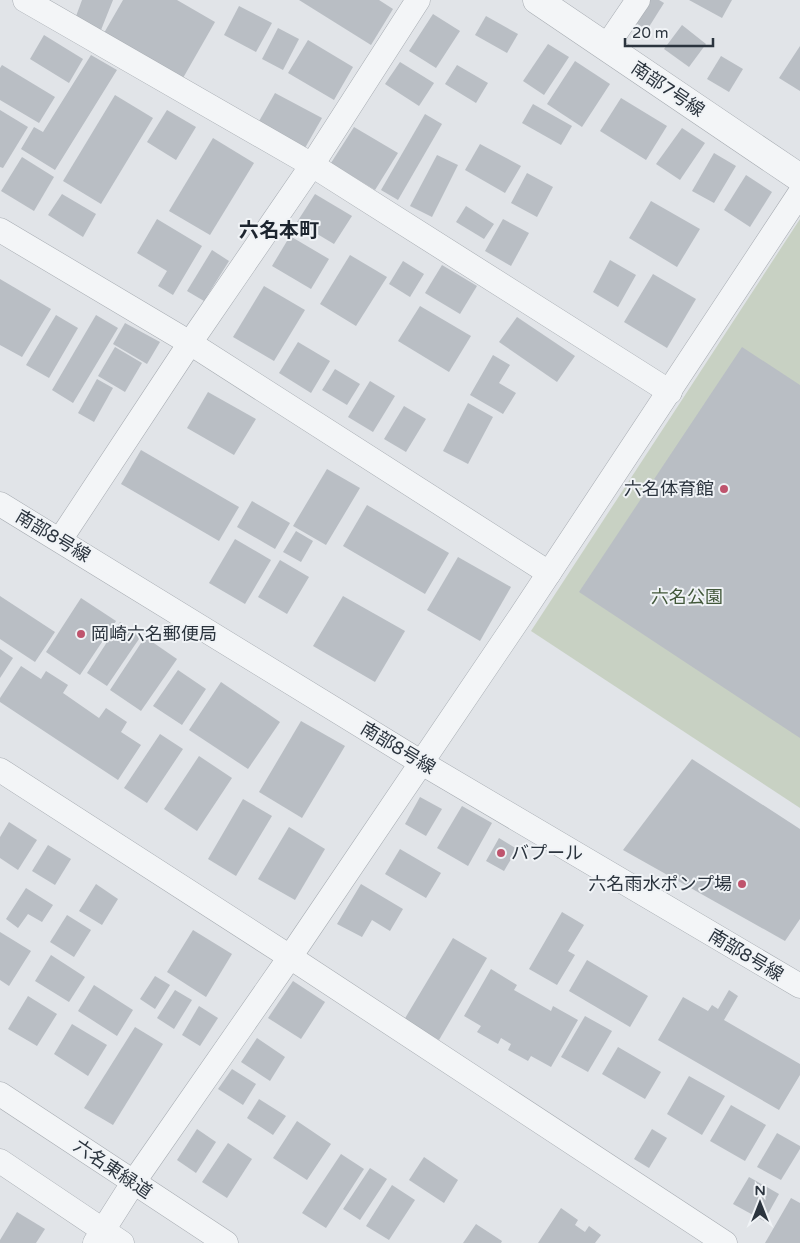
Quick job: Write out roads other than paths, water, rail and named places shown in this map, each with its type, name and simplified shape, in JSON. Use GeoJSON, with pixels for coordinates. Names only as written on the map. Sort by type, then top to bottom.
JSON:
{"type":"FeatureCollection","features":[{"type":"Feature","properties":{"kind":"street"},"geometry":{"type":"LineString","coordinates":[[26,0],[312,165],[670,392]]}},
{"type":"Feature","properties":{"kind":"street"},"geometry":{"type":"LineString","coordinates":[[60,540],[190,343],[312,165],[418,0]]}},
{"type":"Feature","properties":{"kind":"street","name":"南部7号線"},"geometry":{"type":"LineString","coordinates":[[537,0],[800,178]]}},
{"type":"Feature","properties":{"kind":"street"},"geometry":{"type":"LineString","coordinates":[[606,47],[638,0]]}},
{"type":"Feature","properties":{"kind":"street"},"geometry":{"type":"LineString","coordinates":[[0,1161],[107,1239],[133,1183],[422,763],[670,392],[800,193]]}},
{"type":"Feature","properties":{"kind":"street"},"geometry":{"type":"LineString","coordinates":[[0,230],[190,343],[549,573]]}},
{"type":"Feature","properties":{"kind":"street","name":"南部8号線"},"geometry":{"type":"LineString","coordinates":[[0,504],[422,763],[800,986]]}},
{"type":"Feature","properties":{"kind":"street"},"geometry":{"type":"LineString","coordinates":[[0,770],[290,957],[725,1243]]}},
{"type":"Feature","properties":{"kind":"street","name":"六名東緑道"},"geometry":{"type":"LineString","coordinates":[[0,1094],[226,1243]]}},
{"type":"Feature","properties":{"kind":"place","name":"六名体育館"},"geometry":{"type":"Point","coordinates":[724,489]}},
{"type":"Feature","properties":{"kind":"place","name":"岡崎六名郵便局"},"geometry":{"type":"Point","coordinates":[81,634]}},
{"type":"Feature","properties":{"kind":"place","name":"バプール"},"geometry":{"type":"Point","coordinates":[501,853]}},
{"type":"Feature","properties":{"kind":"place","name":"六名雨水ポンプ場"},"geometry":{"type":"Point","coordinates":[742,884]}},
{"type":"Feature","properties":{"kind":"district","name":"六名本町"},"geometry":{"type":"Point","coordinates":[279,231]}},
{"type":"Feature","properties":{"kind":"park label","name":"六名公園"},"geometry":{"type":"Point","coordinates":[687,597]}}]}
